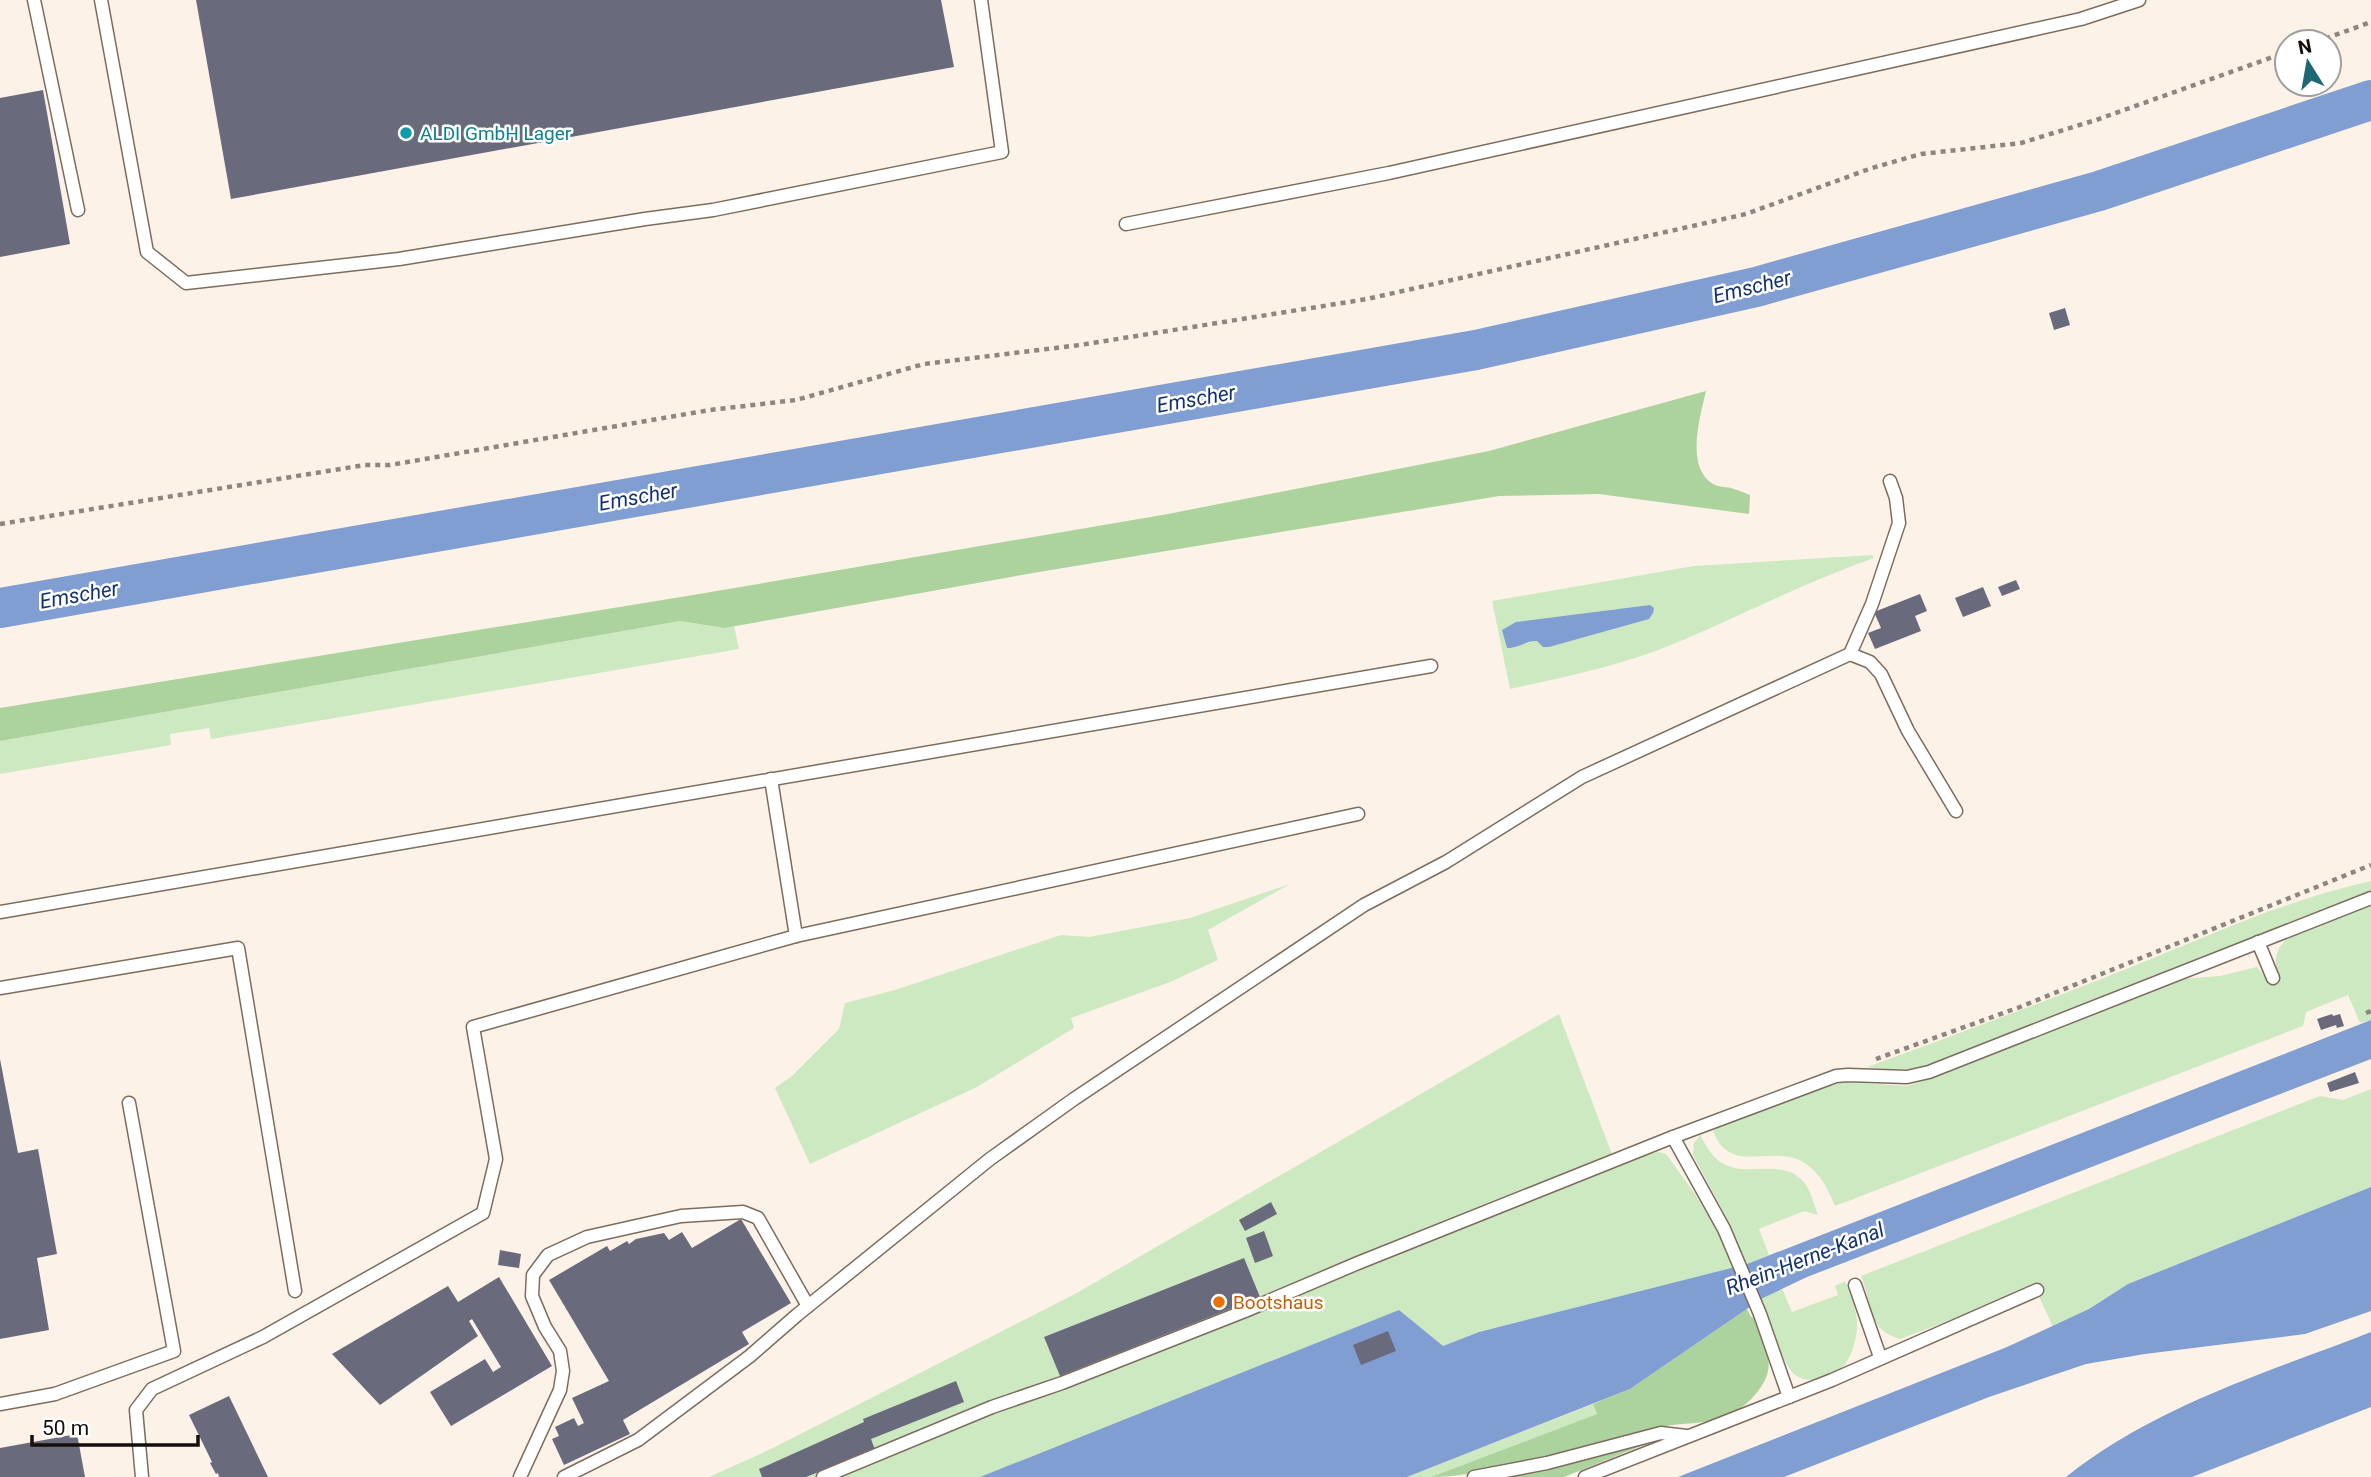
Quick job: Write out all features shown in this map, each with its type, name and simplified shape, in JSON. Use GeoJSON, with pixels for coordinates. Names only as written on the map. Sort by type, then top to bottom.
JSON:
{"type":"FeatureCollection","features":[{"type":"Feature","properties":{"kind":"lane"},"geometry":{"type":"LineString","coordinates":[[34,0],[78,210]]}},
{"type":"Feature","properties":{"kind":"lane"},"geometry":{"type":"LineString","coordinates":[[101,0],[147,252],[186,283],[399,260],[713,210],[1002,152],[981,0]]}},
{"type":"Feature","properties":{"kind":"lane"},"geometry":{"type":"LineString","coordinates":[[1126,224],[1389,173],[2081,19],[2139,0]]}},
{"type":"Feature","properties":{"kind":"lane"},"geometry":{"type":"LineString","coordinates":[[564,1477],[638,1440],[750,1356],[990,1159],[1364,905],[1446,862],[1583,777],[1850,654],[1871,604],[1899,523],[1891,481]]}},
{"type":"Feature","properties":{"kind":"lane"},"geometry":{"type":"LineString","coordinates":[[1850,654],[1870,662],[1881,674],[1908,731],[1956,811]]}},
{"type":"Feature","properties":{"kind":"lane"},"geometry":{"type":"LineString","coordinates":[[0,912],[1431,666]]}},
{"type":"Feature","properties":{"kind":"lane"},"geometry":{"type":"LineString","coordinates":[[771,779],[796,936]]}},
{"type":"Feature","properties":{"kind":"lane"},"geometry":{"type":"LineString","coordinates":[[142,1477],[136,1410],[152,1389],[263,1337],[483,1213],[496,1159],[473,1027],[796,936],[1358,814]]}},
{"type":"Feature","properties":{"kind":"lane"},"geometry":{"type":"LineString","coordinates":[[823,1477],[992,1407],[1062,1383],[1245,1311],[1672,1137],[1836,1076],[1907,1077],[1929,1072],[2371,898]]}},
{"type":"Feature","properties":{"kind":"lane"},"geometry":{"type":"LineString","coordinates":[[2258,942],[2273,978]]}},
{"type":"Feature","properties":{"kind":"lane"},"geometry":{"type":"LineString","coordinates":[[0,988],[238,948],[295,1292]]}},
{"type":"Feature","properties":{"kind":"lane"},"geometry":{"type":"LineString","coordinates":[[0,1404],[55,1394],[174,1351],[129,1103]]}},
{"type":"Feature","properties":{"kind":"lane"},"geometry":{"type":"LineString","coordinates":[[1672,1137],[1724,1229],[1760,1314],[1789,1397]]}},
{"type":"Feature","properties":{"kind":"lane"},"geometry":{"type":"LineString","coordinates":[[520,1477],[559,1390],[563,1371],[560,1351],[545,1327],[532,1296],[533,1275],[548,1255],[587,1237],[681,1216],[743,1212],[758,1218],[808,1306]]}},
{"type":"Feature","properties":{"kind":"lane"},"geometry":{"type":"LineString","coordinates":[[1855,1285],[1880,1357]]}},
{"type":"Feature","properties":{"kind":"lane"},"geometry":{"type":"LineString","coordinates":[[1585,1477],[1832,1380],[2037,1290]]}},
{"type":"Feature","properties":{"kind":"lane"},"geometry":{"type":"LineString","coordinates":[[1474,1477],[1546,1463],[1661,1433],[1690,1436]]}},
{"type":"Feature","properties":{"kind":"path"},"geometry":{"type":"LineString","coordinates":[[2343,32],[2371,22]]}},
{"type":"Feature","properties":{"kind":"path"},"geometry":{"type":"LineString","coordinates":[[0,524],[365,465],[390,465],[710,410],[796,400],[924,365],[1080,345],[1367,299],[1746,214],[1872,168],[1921,154],[2021,143],[2096,120],[2273,57]]}},
{"type":"Feature","properties":{"kind":"path"},"geometry":{"type":"LineString","coordinates":[[1848,1075],[1880,1057],[2020,1007],[2371,865]]}},
{"type":"Feature","properties":{"kind":"green space"},"geometry":{"type":"Polygon","coordinates":[[[1706,391],[1697,441],[1699,466],[1704,476],[1713,484],[1750,495],[1749,514],[1599,494],[1499,496],[1039,572],[724,628],[680,621],[0,741],[0,708],[1168,514],[1489,451],[1706,391]]]}},
{"type":"Feature","properties":{"kind":"green space"},"geometry":{"type":"Polygon","coordinates":[[[1872,555],[1874,558],[1824,577],[1656,651],[1594,670],[1510,689],[1492,601],[1694,566],[1872,555]],[[1615,609],[1563,618],[1516,622],[1526,644],[1533,640],[1648,619],[1615,609]]]}},
{"type":"Feature","properties":{"kind":"green space"},"geometry":{"type":"Polygon","coordinates":[[[680,621],[723,628],[734,626],[739,649],[211,739],[209,728],[170,734],[171,745],[0,774],[0,741],[680,621]]]}},
{"type":"Feature","properties":{"kind":"green space"},"geometry":{"type":"Polygon","coordinates":[[[2371,881],[2371,891],[1921,1068],[1894,1070],[1867,1067],[2281,907],[2371,881]]]}},
{"type":"Feature","properties":{"kind":"green space"},"geometry":{"type":"Polygon","coordinates":[[[1290,884],[1208,930],[1218,960],[1170,982],[1071,1018],[1074,1028],[977,1087],[810,1164],[775,1088],[792,1076],[839,1029],[845,1003],[895,990],[1061,935],[1089,937],[1190,918],[1290,884]]]}},
{"type":"Feature","properties":{"kind":"green space"},"geometry":{"type":"Polygon","coordinates":[[[2371,905],[2371,1020],[2360,1023],[2348,995],[2306,1012],[2303,1026],[1835,1206],[1821,1180],[1807,1164],[1791,1157],[1731,1153],[1719,1143],[1712,1128],[1798,1095],[1844,1082],[1907,1086],[2183,979],[2220,976],[2257,967],[2268,980],[2278,975],[2277,954],[2289,937],[2371,905]]]}},
{"type":"Feature","properties":{"kind":"green space"},"geometry":{"type":"Polygon","coordinates":[[[1559,1014],[1616,1165],[1658,1152],[1666,1154],[1718,1232],[1731,1226],[1693,1155],[1694,1143],[1700,1135],[1713,1156],[1729,1166],[1793,1173],[1807,1187],[1818,1215],[1804,1211],[1759,1229],[1769,1255],[1747,1264],[1479,1332],[1443,1346],[1377,1319],[980,1477],[709,1477],[771,1449],[1075,1294],[1559,1014]]]}},
{"type":"Feature","properties":{"kind":"green space"},"geometry":{"type":"Polygon","coordinates":[[[2371,1089],[2371,1187],[2128,1284],[2089,1309],[2053,1327],[2035,1288],[1900,1339],[1882,1329],[1872,1314],[1861,1276],[2320,1096],[2343,1100],[2371,1089]]]}},
{"type":"Feature","properties":{"kind":"green space"},"geometry":{"type":"Polygon","coordinates":[[[1845,1281],[1854,1304],[1857,1322],[1856,1338],[1850,1355],[1842,1368],[1831,1376],[1818,1380],[1798,1377],[1788,1367],[1761,1299],[1782,1288],[1792,1312],[1838,1295],[1835,1286],[1845,1281]]]}},
{"type":"Feature","properties":{"kind":"green space"},"geometry":{"type":"Polygon","coordinates":[[[1747,1309],[1764,1341],[1769,1366],[1761,1388],[1742,1407],[1730,1414],[1716,1420],[1661,1427],[1520,1463],[1466,1474],[1431,1477],[1597,1414],[1593,1404],[1630,1389],[1747,1309]]]}},
{"type":"Feature","properties":{"kind":"green space"},"geometry":{"type":"Polygon","coordinates":[[[1593,1404],[1597,1414],[1431,1477],[1407,1477],[1593,1404]]]}},
{"type":"Feature","properties":{"kind":"green space"},"geometry":{"type":"Polygon","coordinates":[[[1666,1436],[1564,1477],[1489,1477],[1666,1436]]]}},
{"type":"Feature","properties":{"kind":"water"},"geometry":{"type":"Polygon","coordinates":[[[1650,605],[1654,608],[1649,619],[1549,647],[1543,647],[1533,641],[1507,648],[1502,630],[1516,622],[1650,605]]]}},
{"type":"Feature","properties":{"kind":"water","name":"Rhein-Herne-Kanal"},"geometry":{"type":"Polygon","coordinates":[[[2371,1020],[2371,1059],[1807,1277],[1763,1298],[1630,1389],[1407,1477],[980,1477],[1399,1310],[1443,1346],[1479,1332],[1747,1264],[2371,1020]]]}},
{"type":"Feature","properties":{"kind":"water"},"geometry":{"type":"Polygon","coordinates":[[[2371,1187],[2371,1311],[2305,1334],[2086,1364],[1989,1397],[1784,1477],[1678,1477],[2007,1347],[2089,1309],[2128,1284],[2371,1187]]]}},
{"type":"Feature","properties":{"kind":"water"},"geometry":{"type":"Polygon","coordinates":[[[2371,1332],[2371,1407],[2192,1477],[2066,1477],[2136,1430],[2174,1411],[2212,1393],[2371,1332]]]}},
{"type":"Feature","properties":{"kind":"building","name":"ALDI GmbH Lager"},"geometry":{"type":"Polygon","coordinates":[[[196,0],[941,0],[954,67],[231,199],[196,0]]]}},
{"type":"Feature","properties":{"kind":"building"},"geometry":{"type":"Polygon","coordinates":[[[43,90],[70,244],[0,257],[0,98],[43,90]]]}},
{"type":"Feature","properties":{"kind":"building"},"geometry":{"type":"Polygon","coordinates":[[[2065,308],[2070,325],[2054,330],[2049,313],[2065,308]]]}},
{"type":"Feature","properties":{"kind":"building"},"geometry":{"type":"Polygon","coordinates":[[[2016,580],[2020,589],[2002,596],[1998,587],[2016,580]]]}},
{"type":"Feature","properties":{"kind":"building"},"geometry":{"type":"Polygon","coordinates":[[[1983,587],[1991,606],[1963,617],[1955,598],[1983,587]]]}},
{"type":"Feature","properties":{"kind":"building"},"geometry":{"type":"Polygon","coordinates":[[[1920,594],[1927,611],[1915,616],[1921,631],[1875,649],[1868,633],[1881,628],[1874,612],[1920,594]]]}},
{"type":"Feature","properties":{"kind":"building"},"geometry":{"type":"Polygon","coordinates":[[[2340,1014],[2344,1026],[2337,1028],[2336,1025],[2321,1030],[2317,1019],[2340,1014]]]}},
{"type":"Feature","properties":{"kind":"building"},"geometry":{"type":"Polygon","coordinates":[[[0,1059],[18,1153],[38,1149],[57,1254],[37,1258],[49,1330],[0,1339],[0,1059]]]}},
{"type":"Feature","properties":{"kind":"building"},"geometry":{"type":"Polygon","coordinates":[[[2355,1072],[2359,1083],[2330,1092],[2327,1083],[2355,1072]]]}},
{"type":"Feature","properties":{"kind":"building"},"geometry":{"type":"Polygon","coordinates":[[[1271,1202],[1277,1214],[1245,1231],[1239,1220],[1271,1202]]]}},
{"type":"Feature","properties":{"kind":"building"},"geometry":{"type":"Polygon","coordinates":[[[741,1219],[791,1303],[742,1332],[749,1344],[623,1420],[630,1434],[564,1465],[552,1439],[559,1436],[555,1427],[574,1418],[578,1426],[584,1423],[572,1398],[609,1381],[549,1280],[607,1246],[610,1251],[627,1241],[629,1244],[636,1239],[664,1233],[669,1240],[682,1232],[692,1248],[741,1219]]]}},
{"type":"Feature","properties":{"kind":"building"},"geometry":{"type":"Polygon","coordinates":[[[1264,1231],[1273,1256],[1255,1263],[1246,1238],[1264,1231]]]}},
{"type":"Feature","properties":{"kind":"building"},"geometry":{"type":"Polygon","coordinates":[[[500,1250],[521,1254],[519,1268],[498,1265],[500,1250]]]}},
{"type":"Feature","properties":{"kind":"building"},"geometry":{"type":"Polygon","coordinates":[[[1244,1258],[1260,1297],[1060,1376],[1044,1337],[1244,1258]]]}},
{"type":"Feature","properties":{"kind":"building"},"geometry":{"type":"Polygon","coordinates":[[[499,1277],[552,1366],[451,1426],[430,1392],[485,1359],[493,1372],[501,1367],[472,1319],[469,1321],[478,1336],[380,1405],[332,1354],[448,1286],[458,1302],[499,1277]]]}},
{"type":"Feature","properties":{"kind":"building"},"geometry":{"type":"Polygon","coordinates":[[[1388,1331],[1396,1351],[1361,1365],[1353,1345],[1388,1331]]]}},
{"type":"Feature","properties":{"kind":"building"},"geometry":{"type":"Polygon","coordinates":[[[956,1381],[964,1402],[871,1439],[875,1450],[806,1477],[762,1477],[759,1469],[864,1422],[863,1419],[956,1381]]]}},
{"type":"Feature","properties":{"kind":"building"},"geometry":{"type":"Polygon","coordinates":[[[229,1396],[268,1477],[219,1477],[210,1463],[212,1462],[189,1415],[229,1396]]]}},
{"type":"Feature","properties":{"kind":"building"},"geometry":{"type":"Polygon","coordinates":[[[77,1434],[85,1477],[0,1477],[0,1448],[77,1434]]]}},
{"type":"Feature","properties":{"kind":"waterway","name":"Emscher"},"geometry":{"type":"LineString","coordinates":[[0,608],[1476,350],[1756,287],[2099,191],[2371,100]]}},
{"type":"Feature","properties":{"kind":"place","name":"ALDI GmbH Lager"},"geometry":{"type":"Point","coordinates":[406,133]}},
{"type":"Feature","properties":{"kind":"place","name":"Bootshaus"},"geometry":{"type":"Point","coordinates":[1219,1302]}}]}
